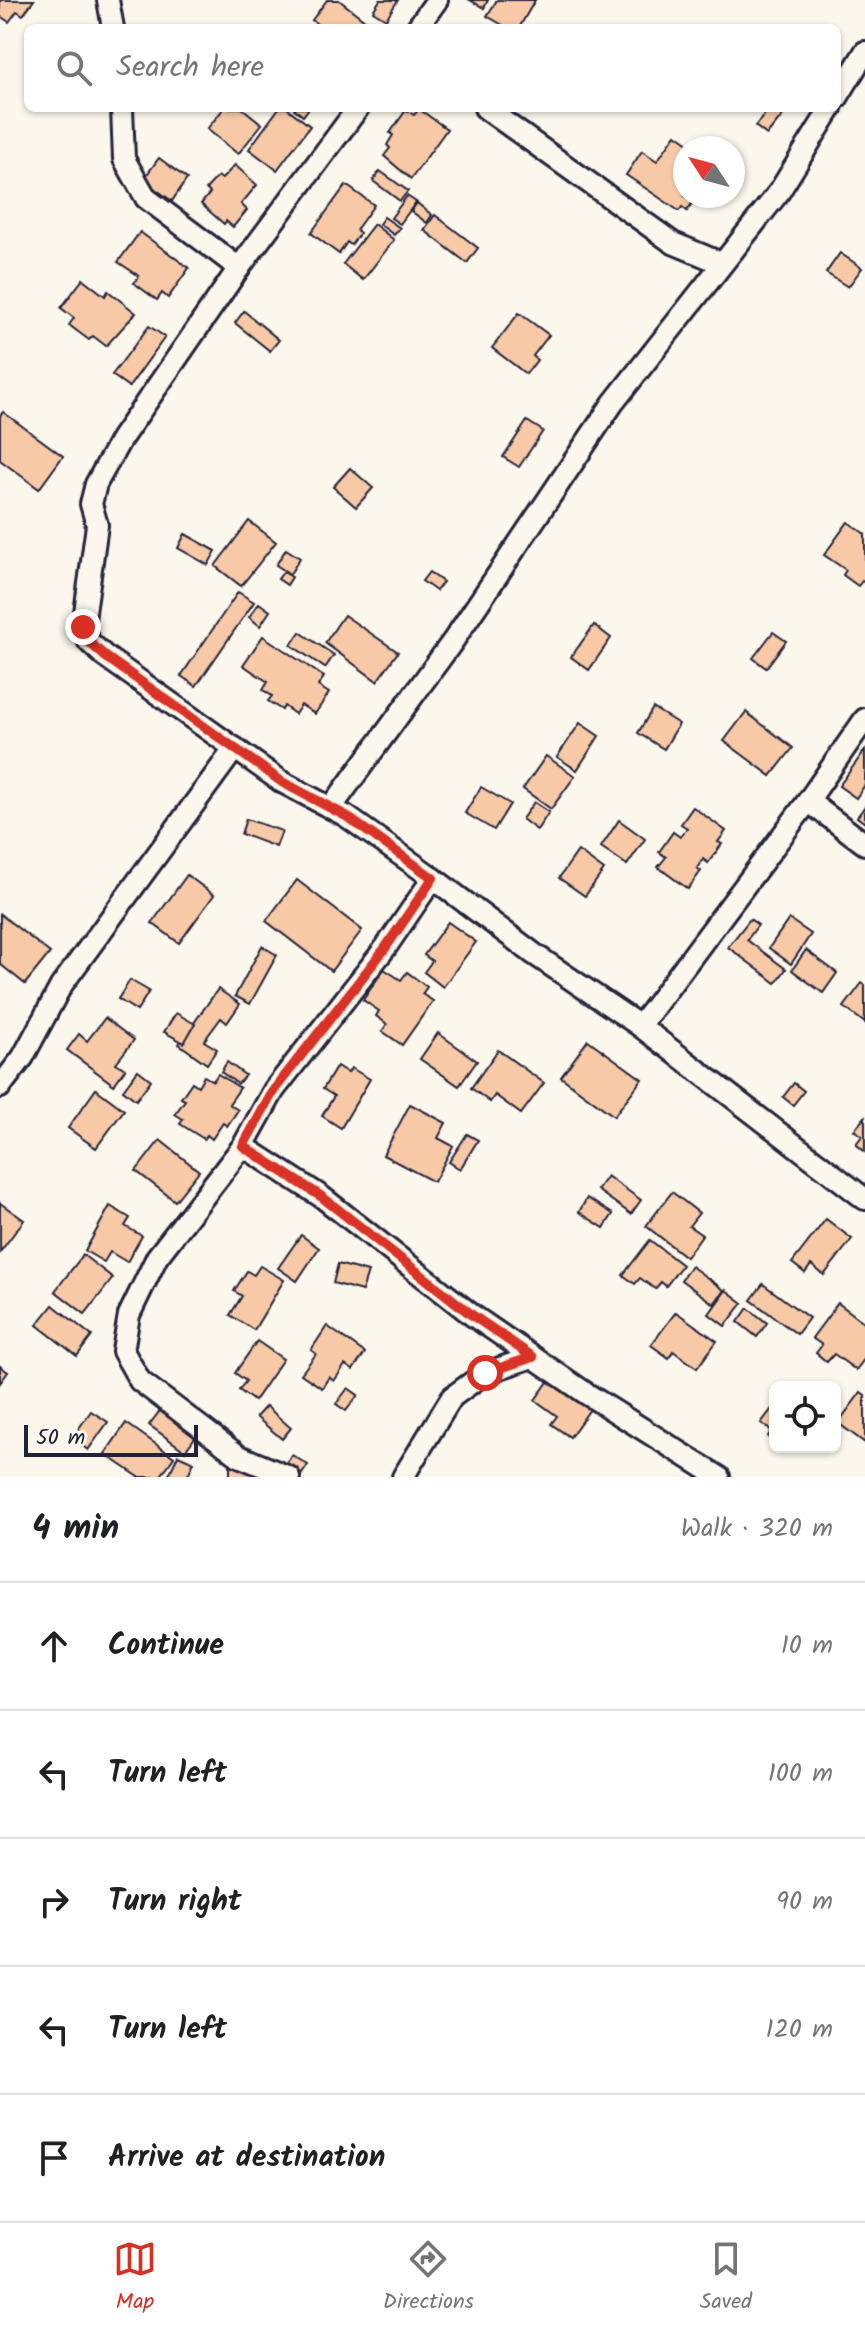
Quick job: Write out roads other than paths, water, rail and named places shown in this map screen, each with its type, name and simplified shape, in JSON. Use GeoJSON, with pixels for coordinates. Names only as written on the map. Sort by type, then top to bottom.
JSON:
{"type":"FeatureCollection","features":[{"type":"Feature","properties":{"kind":"street"},"geometry":{"type":"LineString","coordinates":[[108,0],[112,24]]}},
{"type":"Feature","properties":{"kind":"street"},"geometry":{"type":"LineString","coordinates":[[420,24],[437,0]]}},
{"type":"Feature","properties":{"kind":"street"},"geometry":{"type":"LineString","coordinates":[[841,91],[865,52]]}},
{"type":"Feature","properties":{"kind":"street"},"geometry":{"type":"LineString","coordinates":[[122,112],[124,159],[146,198],[239,268]]}},
{"type":"Feature","properties":{"kind":"street"},"geometry":{"type":"LineString","coordinates":[[355,112],[239,268],[121,439],[96,484],[91,504],[97,525],[83,627],[89,642],[282,782],[331,808],[640,1026],[865,1199]]}},
{"type":"Feature","properties":{"kind":"street"},"geometry":{"type":"LineString","coordinates":[[491,112],[673,243],[721,263]]}},
{"type":"Feature","properties":{"kind":"street"},"geometry":{"type":"LineString","coordinates":[[331,808],[453,641],[613,403],[779,192],[829,112]]}},
{"type":"Feature","properties":{"kind":"street"},"geometry":{"type":"LineString","coordinates":[[640,1026],[808,801],[865,719]]}},
{"type":"Feature","properties":{"kind":"street"},"geometry":{"type":"LineString","coordinates":[[0,1087],[23,1057],[61,986],[235,748]]}},
{"type":"Feature","properties":{"kind":"street"},"geometry":{"type":"LineString","coordinates":[[808,801],[865,844]]}},
{"type":"Feature","properties":{"kind":"street"},"geometry":{"type":"LineString","coordinates":[[289,1477],[239,1456],[140,1381],[123,1351],[129,1315],[157,1257],[243,1146],[274,1090],[386,947],[433,878]]}},
{"type":"Feature","properties":{"kind":"street"},"geometry":{"type":"LineString","coordinates":[[243,1146],[322,1197],[472,1315],[719,1477]]}},
{"type":"Feature","properties":{"kind":"street"},"geometry":{"type":"LineString","coordinates":[[403,1477],[452,1397],[485,1373],[533,1357]]}}]}
